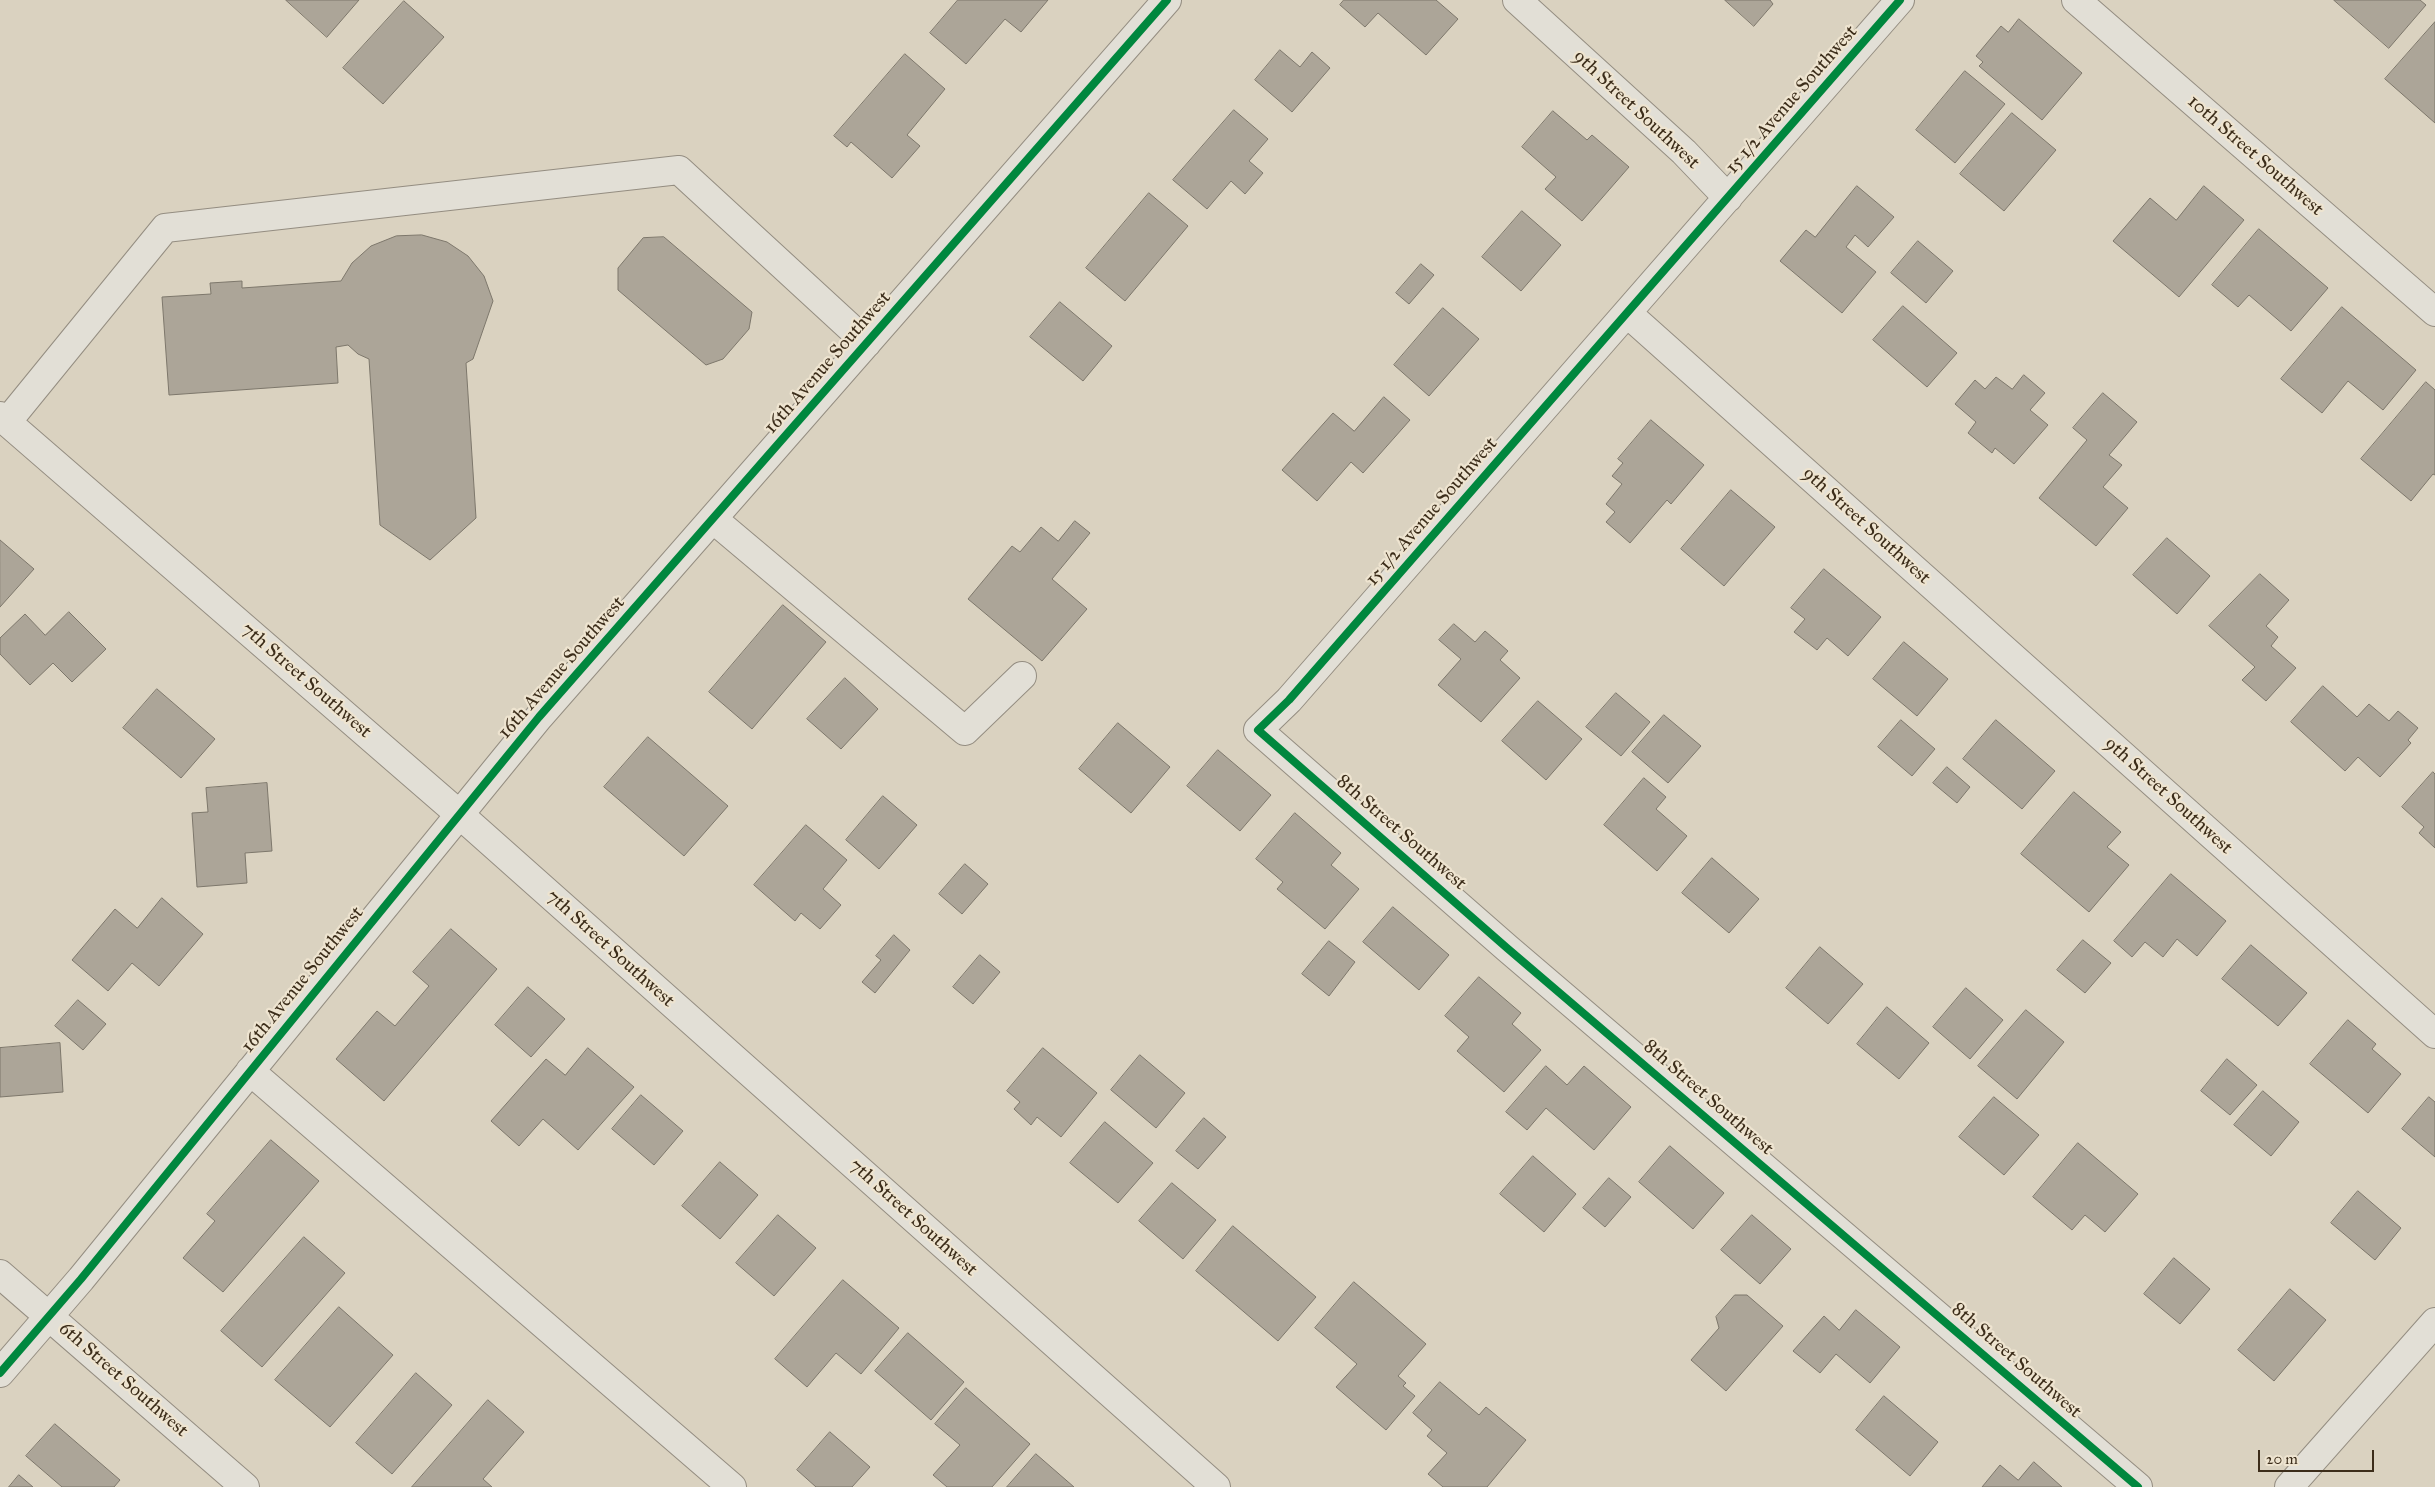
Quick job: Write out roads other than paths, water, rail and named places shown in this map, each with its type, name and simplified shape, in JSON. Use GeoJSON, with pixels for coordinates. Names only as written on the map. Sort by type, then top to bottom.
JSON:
{"type":"FeatureCollection","features":[{"type":"Feature","properties":{"kind":"street","name":"16th Avenue Southwest"},"geometry":{"type":"LineString","coordinates":[[0,1373],[49,1316],[539,717],[1167,0]]}},
{"type":"Feature","properties":{"kind":"street","name":"9th Street Southwest"},"geometry":{"type":"LineString","coordinates":[[1517,0],[1684,152],[1728,198]]}},
{"type":"Feature","properties":{"kind":"street","name":"15 1/2 Avenue Southwest"},"geometry":{"type":"LineString","coordinates":[[1728,198],[1900,0]]}},
{"type":"Feature","properties":{"kind":"street","name":"10th Street Southwest"},"geometry":{"type":"LineString","coordinates":[[2076,0],[2435,312]]}},
{"type":"Feature","properties":{"kind":"street"},"geometry":{"type":"LineString","coordinates":[[4,419],[165,228],[679,170],[867,342]]}},
{"type":"Feature","properties":{"kind":"street"},"geometry":{"type":"LineString","coordinates":[[1627,313],[1728,198]]}},
{"type":"Feature","properties":{"kind":"street","name":"9th Street Southwest"},"geometry":{"type":"LineString","coordinates":[[1627,313],[2435,1034]]}},
{"type":"Feature","properties":{"kind":"street","name":"15 1/2 Avenue Southwest"},"geometry":{"type":"LineString","coordinates":[[1258,730],[1289,700],[1627,313]]}},
{"type":"Feature","properties":{"kind":"street","name":"7th Street Southwest"},"geometry":{"type":"LineString","coordinates":[[4,419],[459,814],[1216,1487]]}},
{"type":"Feature","properties":{"kind":"street"},"geometry":{"type":"LineString","coordinates":[[713,519],[965,731],[1022,676]]}},
{"type":"Feature","properties":{"kind":"street","name":"8th Street Southwest"},"geometry":{"type":"LineString","coordinates":[[1258,730],[1514,954],[2138,1487]]}},
{"type":"Feature","properties":{"kind":"street"},"geometry":{"type":"LineString","coordinates":[[250,1071],[732,1487]]}},
{"type":"Feature","properties":{"kind":"street","name":"6th Street Southwest"},"geometry":{"type":"LineString","coordinates":[[0,1274],[245,1487]]}},
{"type":"Feature","properties":{"kind":"street"},"geometry":{"type":"LineString","coordinates":[[2289,1487],[2435,1322]]}}]}
